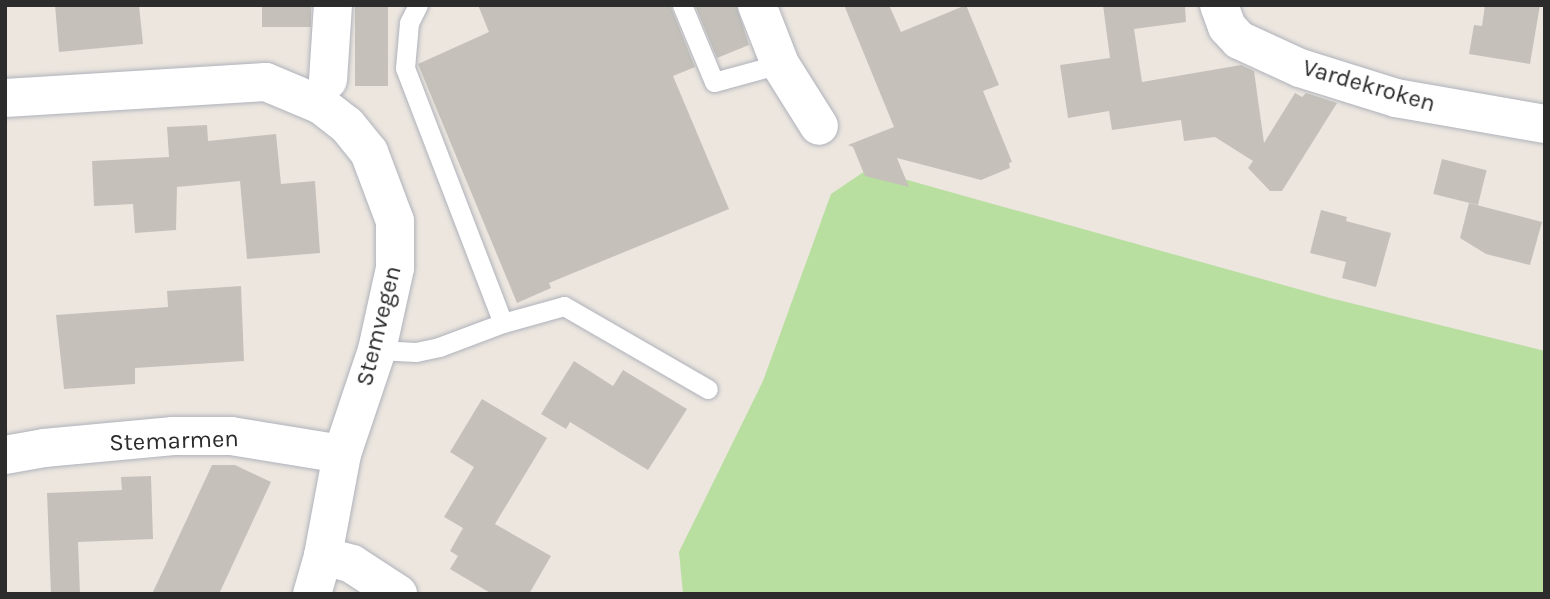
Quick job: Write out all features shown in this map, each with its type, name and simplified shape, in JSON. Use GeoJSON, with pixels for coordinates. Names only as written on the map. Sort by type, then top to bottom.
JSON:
{"type":"FeatureCollection","features":[{"type":"Feature","properties":{"kind":"street"},"geometry":{"type":"LineString","coordinates":[[328,79],[333,5]]}},
{"type":"Feature","properties":{"kind":"street"},"geometry":{"type":"LineString","coordinates":[[757,5],[780,64],[819,125]]}},
{"type":"Feature","properties":{"kind":"street","name":"Vardekroken"},"geometry":{"type":"LineString","coordinates":[[1219,5],[1227,27],[1239,40],[1300,68],[1396,98],[1545,124]]}},
{"type":"Feature","properties":{"kind":"street","name":"Stemvegen"},"geometry":{"type":"LineString","coordinates":[[5,98],[266,82],[321,105],[347,125],[369,152],[395,220],[396,268],[377,350],[342,454],[323,556],[312,594]]}},
{"type":"Feature","properties":{"kind":"street","name":"Stemarmen"},"geometry":{"type":"LineString","coordinates":[[5,455],[44,448],[173,436],[231,436],[342,454]]}},
{"type":"Feature","properties":{"kind":"street"},"geometry":{"type":"LineString","coordinates":[[323,556],[352,564],[398,594]]}},
{"type":"Feature","properties":{"kind":"lane"},"geometry":{"type":"LineString","coordinates":[[418,5],[409,23],[405,68],[503,323]]}},
{"type":"Feature","properties":{"kind":"lane"},"geometry":{"type":"LineString","coordinates":[[682,5],[714,82],[780,64]]}},
{"type":"Feature","properties":{"kind":"lane"},"geometry":{"type":"LineString","coordinates":[[377,350],[416,352],[564,306],[708,389]]}},
{"type":"Feature","properties":{"kind":"green space"},"geometry":{"type":"Polygon","coordinates":[[[868,169],[1330,298],[1545,351],[1545,594],[683,594],[679,552],[763,381],[831,194],[868,169]]]}},
{"type":"Feature","properties":{"kind":"building"},"geometry":{"type":"Polygon","coordinates":[[[55,5],[139,5],[143,44],[59,52],[55,5]]]}},
{"type":"Feature","properties":{"kind":"building"},"geometry":{"type":"Polygon","coordinates":[[[262,5],[311,5],[311,27],[262,27],[262,5]]]}},
{"type":"Feature","properties":{"kind":"building"},"geometry":{"type":"Polygon","coordinates":[[[355,5],[388,5],[388,86],[355,86],[355,5]]]}},
{"type":"Feature","properties":{"kind":"building"},"geometry":{"type":"Polygon","coordinates":[[[478,5],[670,5],[695,67],[673,76],[729,209],[549,283],[551,288],[517,303],[418,64],[489,32],[478,5]]]}},
{"type":"Feature","properties":{"kind":"building"},"geometry":{"type":"Polygon","coordinates":[[[695,5],[736,5],[749,45],[717,58],[695,5]]]}},
{"type":"Feature","properties":{"kind":"building"},"geometry":{"type":"Polygon","coordinates":[[[844,5],[889,5],[901,32],[966,5],[999,85],[983,91],[1012,162],[1009,163],[1010,168],[981,180],[897,158],[909,187],[865,176],[853,147],[848,145],[894,127],[844,5]]]}},
{"type":"Feature","properties":{"kind":"building"},"geometry":{"type":"Polygon","coordinates":[[[1103,5],[1185,5],[1186,22],[1134,29],[1142,82],[1241,65],[1254,71],[1264,143],[1295,93],[1302,97],[1306,93],[1337,103],[1282,191],[1270,191],[1248,168],[1253,161],[1215,137],[1184,141],[1181,120],[1112,130],[1109,111],[1068,118],[1060,65],[1110,58],[1103,5]]]}},
{"type":"Feature","properties":{"kind":"building"},"geometry":{"type":"Polygon","coordinates":[[[1485,5],[1540,5],[1530,64],[1469,54],[1474,25],[1482,26],[1485,5]]]}},
{"type":"Feature","properties":{"kind":"building"},"geometry":{"type":"Polygon","coordinates":[[[207,125],[208,141],[276,134],[281,184],[315,181],[320,253],[247,259],[240,181],[177,187],[176,230],[135,233],[133,204],[94,206],[92,161],[169,157],[167,127],[207,125]]]}},
{"type":"Feature","properties":{"kind":"building"},"geometry":{"type":"Polygon","coordinates":[[[1442,159],[1487,170],[1478,205],[1433,194],[1442,159]]]}},
{"type":"Feature","properties":{"kind":"building"},"geometry":{"type":"Polygon","coordinates":[[[1469,203],[1542,222],[1530,265],[1486,254],[1460,238],[1469,203]]]}},
{"type":"Feature","properties":{"kind":"building"},"geometry":{"type":"Polygon","coordinates":[[[1321,210],[1347,217],[1346,221],[1391,233],[1376,287],[1342,278],[1346,262],[1310,253],[1321,210]]]}},
{"type":"Feature","properties":{"kind":"building"},"geometry":{"type":"Polygon","coordinates":[[[241,286],[244,361],[135,368],[135,384],[64,389],[56,315],[168,307],[167,291],[241,286]]]}},
{"type":"Feature","properties":{"kind":"building"},"geometry":{"type":"Polygon","coordinates":[[[574,361],[613,386],[623,370],[687,409],[648,470],[570,422],[566,429],[541,414],[574,361]]]}},
{"type":"Feature","properties":{"kind":"building"},"geometry":{"type":"Polygon","coordinates":[[[482,399],[547,438],[495,524],[551,556],[529,594],[492,594],[450,569],[458,556],[450,551],[463,528],[444,517],[474,467],[450,452],[482,399]]]}},
{"type":"Feature","properties":{"kind":"building"},"geometry":{"type":"Polygon","coordinates":[[[212,465],[235,465],[271,482],[219,594],[152,594],[212,465]]]}},
{"type":"Feature","properties":{"kind":"building"},"geometry":{"type":"Polygon","coordinates":[[[151,476],[153,539],[78,542],[80,594],[51,594],[47,493],[122,490],[121,477],[151,476]]]}}]}
